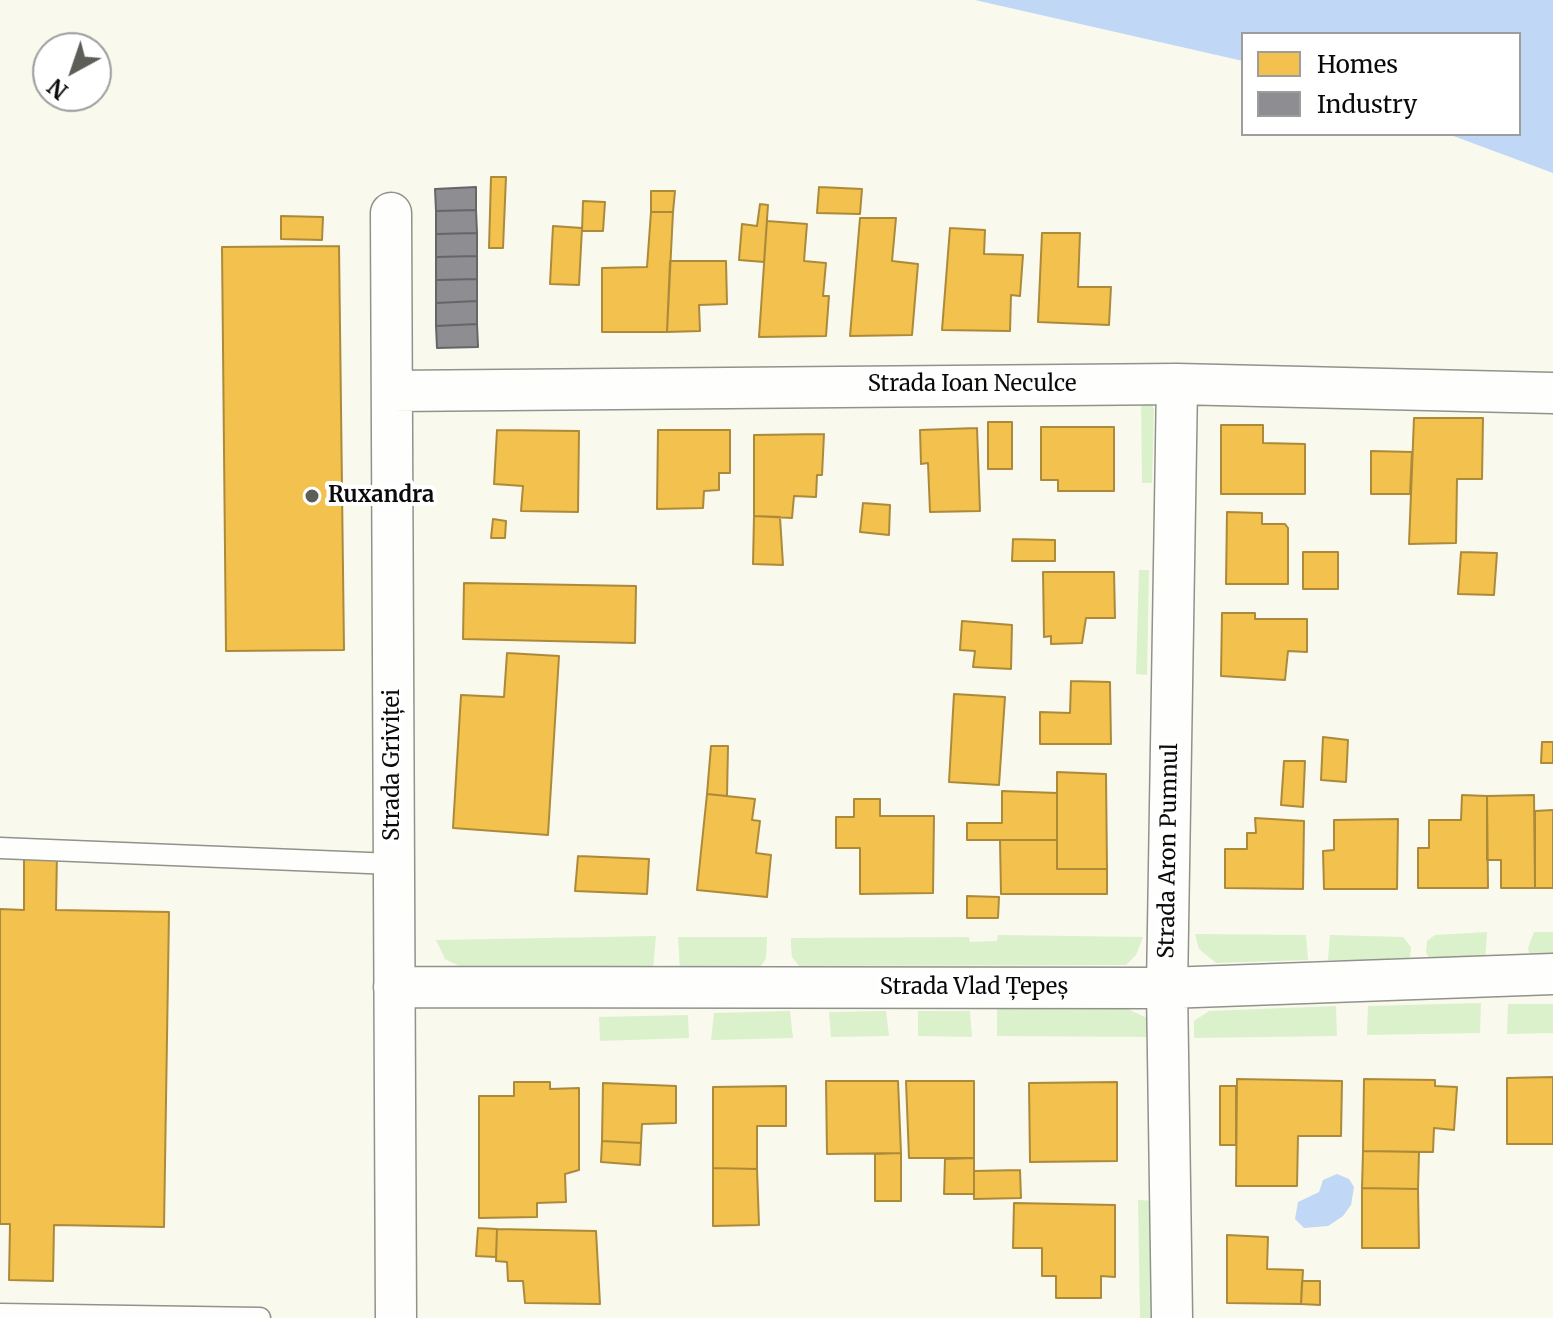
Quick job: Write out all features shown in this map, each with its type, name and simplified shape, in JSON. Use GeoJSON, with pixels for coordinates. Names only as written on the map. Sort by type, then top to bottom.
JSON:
{"type":"FeatureCollection","features":[{"type":"Feature","properties":{"kind":"street","name":"Strada Griviței"},"geometry":{"type":"LineString","coordinates":[[391,213],[396,1318]]}},
{"type":"Feature","properties":{"kind":"street","name":"Strada Ioan Neculce"},"geometry":{"type":"LineString","coordinates":[[392,391],[1177,384],[1553,393]]}},
{"type":"Feature","properties":{"kind":"street","name":"Strada Aron Pumnul"},"geometry":{"type":"LineString","coordinates":[[1172,1318],[1167,988],[1177,384]]}},
{"type":"Feature","properties":{"kind":"street","name":"Strada Vlad Țepeș"},"geometry":{"type":"LineString","coordinates":[[394,987],[1167,988],[1553,974]]}},
{"type":"Feature","properties":{"kind":"lane"},"geometry":{"type":"LineString","coordinates":[[0,848],[393,864]]}},
{"type":"Feature","properties":{"kind":"lane"},"geometry":{"type":"LineString","coordinates":[[0,1314],[260,1318]]}},
{"type":"Feature","properties":{"kind":"green space"},"geometry":{"type":"Polygon","coordinates":[[[1141,393],[1154,409],[1152,483],[1142,483],[1141,393]]]}},
{"type":"Feature","properties":{"kind":"green space"},"geometry":{"type":"Polygon","coordinates":[[[1139,570],[1149,570],[1147,675],[1136,674],[1139,570]]]}},
{"type":"Feature","properties":{"kind":"green space"},"geometry":{"type":"Polygon","coordinates":[[[1487,932],[1485,961],[1430,961],[1426,952],[1427,941],[1435,935],[1487,932]]]}},
{"type":"Feature","properties":{"kind":"green space"},"geometry":{"type":"Polygon","coordinates":[[[1534,932],[1553,932],[1553,961],[1531,961],[1528,948],[1534,932]]]}},
{"type":"Feature","properties":{"kind":"green space"},"geometry":{"type":"Polygon","coordinates":[[[1195,934],[1306,935],[1308,960],[1216,963],[1199,949],[1195,934]]]}},
{"type":"Feature","properties":{"kind":"green space"},"geometry":{"type":"Polygon","coordinates":[[[998,935],[1143,937],[1136,955],[1126,965],[799,966],[792,957],[791,946],[791,938],[969,937],[970,942],[997,941],[998,935]]]}},
{"type":"Feature","properties":{"kind":"green space"},"geometry":{"type":"Polygon","coordinates":[[[1330,935],[1403,937],[1411,947],[1410,958],[1407,961],[1328,960],[1330,935]]]}},
{"type":"Feature","properties":{"kind":"green space"},"geometry":{"type":"Polygon","coordinates":[[[656,936],[653,969],[461,967],[445,959],[436,940],[656,936]]]}},
{"type":"Feature","properties":{"kind":"green space"},"geometry":{"type":"Polygon","coordinates":[[[678,937],[767,937],[766,958],[760,968],[680,970],[678,937]]]}},
{"type":"Feature","properties":{"kind":"green space"},"geometry":{"type":"Polygon","coordinates":[[[1481,1003],[1480,1033],[1367,1035],[1368,1006],[1481,1003]]]}},
{"type":"Feature","properties":{"kind":"green space"},"geometry":{"type":"Polygon","coordinates":[[[1508,1004],[1553,1004],[1553,1033],[1507,1034],[1508,1004]]]}},
{"type":"Feature","properties":{"kind":"green space"},"geometry":{"type":"Polygon","coordinates":[[[1336,1006],[1337,1036],[1194,1038],[1194,1021],[1209,1011],[1336,1006]]]}},
{"type":"Feature","properties":{"kind":"green space"},"geometry":{"type":"Polygon","coordinates":[[[1126,1008],[1151,1020],[1151,1037],[997,1036],[997,1009],[1126,1008]]]}},
{"type":"Feature","properties":{"kind":"green space"},"geometry":{"type":"Polygon","coordinates":[[[790,1011],[793,1038],[711,1040],[714,1013],[790,1011]]]}},
{"type":"Feature","properties":{"kind":"green space"},"geometry":{"type":"Polygon","coordinates":[[[886,1011],[889,1036],[831,1037],[829,1012],[886,1011]]]}},
{"type":"Feature","properties":{"kind":"green space"},"geometry":{"type":"Polygon","coordinates":[[[918,1011],[970,1011],[972,1037],[918,1036],[918,1011]]]}},
{"type":"Feature","properties":{"kind":"green space"},"geometry":{"type":"Polygon","coordinates":[[[688,1015],[689,1038],[600,1041],[599,1017],[688,1015]]]}},
{"type":"Feature","properties":{"kind":"green space"},"geometry":{"type":"Polygon","coordinates":[[[1138,1200],[1155,1201],[1155,1318],[1140,1318],[1138,1200]]]}},
{"type":"Feature","properties":{"kind":"water"},"geometry":{"type":"Polygon","coordinates":[[[975,0],[1553,0],[1553,173],[1453,136],[1521,136],[1521,32],[1241,32],[1241,61],[975,0]]]}},
{"type":"Feature","properties":{"kind":"water"},"geometry":{"type":"Polygon","coordinates":[[[1337,1174],[1349,1179],[1354,1187],[1351,1205],[1343,1216],[1328,1226],[1304,1228],[1295,1219],[1298,1202],[1319,1192],[1323,1180],[1337,1174]]]}},
{"type":"Feature","properties":{"kind":"building: Homes"},"geometry":{"type":"Polygon","coordinates":[[[491,177],[506,177],[503,248],[489,248],[491,177]]]}},
{"type":"Feature","properties":{"kind":"building: Homes"},"geometry":{"type":"Polygon","coordinates":[[[819,187],[862,189],[860,214],[817,213],[819,187]]]}},
{"type":"Feature","properties":{"kind":"building: Homes"},"geometry":{"type":"Polygon","coordinates":[[[651,191],[675,191],[673,212],[651,212],[651,191]]]}},
{"type":"Feature","properties":{"kind":"building: Homes"},"geometry":{"type":"Polygon","coordinates":[[[583,201],[605,202],[603,231],[582,231],[583,201]]]}},
{"type":"Feature","properties":{"kind":"building: Homes"},"geometry":{"type":"Polygon","coordinates":[[[760,204],[768,205],[764,262],[739,260],[742,224],[757,226],[760,204]]]}},
{"type":"Feature","properties":{"kind":"building: Homes"},"geometry":{"type":"Polygon","coordinates":[[[651,212],[673,212],[667,332],[602,332],[602,268],[647,267],[651,212]]]}},
{"type":"Feature","properties":{"kind":"building: Homes"},"geometry":{"type":"Polygon","coordinates":[[[281,216],[323,217],[322,240],[281,239],[281,216]]]}},
{"type":"Feature","properties":{"kind":"building: Homes"},"geometry":{"type":"Polygon","coordinates":[[[860,218],[896,218],[892,261],[918,264],[912,335],[850,336],[860,218]]]}},
{"type":"Feature","properties":{"kind":"building: Homes"},"geometry":{"type":"Polygon","coordinates":[[[767,221],[807,224],[804,261],[826,263],[823,296],[829,296],[826,336],[759,337],[767,221]]]}},
{"type":"Feature","properties":{"kind":"building: Homes"},"geometry":{"type":"Polygon","coordinates":[[[553,226],[582,228],[579,285],[550,284],[553,226]]]}},
{"type":"Feature","properties":{"kind":"building: Homes"},"geometry":{"type":"Polygon","coordinates":[[[950,228],[985,230],[984,254],[1023,255],[1020,296],[1011,295],[1010,331],[942,330],[950,228]]]}},
{"type":"Feature","properties":{"kind":"building: Homes"},"geometry":{"type":"Polygon","coordinates":[[[1042,233],[1080,233],[1078,287],[1111,287],[1109,325],[1038,322],[1042,233]]]}},
{"type":"Feature","properties":{"kind":"building: Homes"},"geometry":{"type":"Polygon","coordinates":[[[339,246],[344,650],[226,651],[222,247],[339,246]]]}},
{"type":"Feature","properties":{"kind":"building: Homes"},"geometry":{"type":"Polygon","coordinates":[[[670,261],[726,261],[727,304],[699,305],[700,331],[667,332],[670,261]]]}},
{"type":"Feature","properties":{"kind":"building: Homes"},"geometry":{"type":"Polygon","coordinates":[[[1414,418],[1483,418],[1482,479],[1457,479],[1456,543],[1409,544],[1414,418]]]}},
{"type":"Feature","properties":{"kind":"building: Homes"},"geometry":{"type":"Polygon","coordinates":[[[988,422],[1012,422],[1012,469],[988,469],[988,422]]]}},
{"type":"Feature","properties":{"kind":"building: Homes"},"geometry":{"type":"Polygon","coordinates":[[[1221,425],[1263,425],[1263,443],[1305,444],[1305,494],[1221,494],[1221,425]]]}},
{"type":"Feature","properties":{"kind":"building: Homes"},"geometry":{"type":"Polygon","coordinates":[[[1041,427],[1114,427],[1114,491],[1058,491],[1058,480],[1041,480],[1041,427]]]}},
{"type":"Feature","properties":{"kind":"building: Homes"},"geometry":{"type":"Polygon","coordinates":[[[977,428],[980,511],[930,512],[928,463],[921,464],[920,430],[977,428]]]}},
{"type":"Feature","properties":{"kind":"building: Homes"},"geometry":{"type":"Polygon","coordinates":[[[497,430],[579,431],[578,512],[521,511],[523,486],[494,484],[497,430]]]}},
{"type":"Feature","properties":{"kind":"building: Homes"},"geometry":{"type":"Polygon","coordinates":[[[658,430],[730,430],[730,473],[719,473],[719,490],[704,491],[703,508],[657,509],[658,430]]]}},
{"type":"Feature","properties":{"kind":"building: Homes"},"geometry":{"type":"Polygon","coordinates":[[[824,434],[822,475],[817,475],[816,497],[794,496],[792,518],[754,516],[754,435],[824,434]]]}},
{"type":"Feature","properties":{"kind":"building: Homes"},"geometry":{"type":"Polygon","coordinates":[[[1371,451],[1412,452],[1410,494],[1371,494],[1371,451]]]}},
{"type":"Feature","properties":{"kind":"building: Homes"},"geometry":{"type":"Polygon","coordinates":[[[863,503],[890,505],[889,535],[860,532],[863,503]]]}},
{"type":"Feature","properties":{"kind":"building: Homes"},"geometry":{"type":"Polygon","coordinates":[[[1227,512],[1262,513],[1262,524],[1285,524],[1288,528],[1288,584],[1226,584],[1227,512]]]}},
{"type":"Feature","properties":{"kind":"building: Homes"},"geometry":{"type":"Polygon","coordinates":[[[754,516],[780,517],[783,565],[753,564],[754,516]]]}},
{"type":"Feature","properties":{"kind":"building: Homes"},"geometry":{"type":"Polygon","coordinates":[[[493,519],[506,521],[505,538],[491,538],[493,519]]]}},
{"type":"Feature","properties":{"kind":"building: Homes"},"geometry":{"type":"Polygon","coordinates":[[[1013,539],[1055,540],[1055,561],[1012,561],[1013,539]]]}},
{"type":"Feature","properties":{"kind":"building: Homes"},"geometry":{"type":"Polygon","coordinates":[[[1303,552],[1338,552],[1338,589],[1303,589],[1303,552]]]}},
{"type":"Feature","properties":{"kind":"building: Homes"},"geometry":{"type":"Polygon","coordinates":[[[1461,552],[1497,553],[1494,595],[1458,594],[1461,552]]]}},
{"type":"Feature","properties":{"kind":"building: Homes"},"geometry":{"type":"Polygon","coordinates":[[[1043,572],[1114,572],[1115,618],[1086,618],[1082,643],[1051,644],[1051,636],[1044,637],[1043,572]]]}},
{"type":"Feature","properties":{"kind":"building: Homes"},"geometry":{"type":"Polygon","coordinates":[[[464,583],[636,586],[635,643],[463,639],[464,583]]]}},
{"type":"Feature","properties":{"kind":"building: Homes"},"geometry":{"type":"Polygon","coordinates":[[[1222,613],[1255,613],[1255,619],[1307,619],[1307,652],[1288,651],[1285,680],[1221,676],[1222,613]]]}},
{"type":"Feature","properties":{"kind":"building: Homes"},"geometry":{"type":"Polygon","coordinates":[[[962,621],[1012,625],[1011,669],[973,667],[975,651],[960,650],[962,621]]]}},
{"type":"Feature","properties":{"kind":"building: Homes"},"geometry":{"type":"Polygon","coordinates":[[[507,653],[559,656],[548,835],[453,828],[461,695],[504,697],[507,653]]]}},
{"type":"Feature","properties":{"kind":"building: Homes"},"geometry":{"type":"Polygon","coordinates":[[[1071,681],[1110,682],[1111,744],[1040,744],[1040,712],[1070,713],[1071,681]]]}},
{"type":"Feature","properties":{"kind":"building: Homes"},"geometry":{"type":"Polygon","coordinates":[[[954,694],[1005,697],[999,785],[949,782],[954,694]]]}},
{"type":"Feature","properties":{"kind":"building: Homes"},"geometry":{"type":"Polygon","coordinates":[[[1323,737],[1348,740],[1346,782],[1321,780],[1323,737]]]}},
{"type":"Feature","properties":{"kind":"building: Homes"},"geometry":{"type":"Polygon","coordinates":[[[1542,742],[1553,742],[1553,763],[1541,763],[1542,742]]]}},
{"type":"Feature","properties":{"kind":"building: Homes"},"geometry":{"type":"Polygon","coordinates":[[[711,746],[728,746],[727,796],[707,794],[711,746]]]}},
{"type":"Feature","properties":{"kind":"building: Homes"},"geometry":{"type":"Polygon","coordinates":[[[1284,761],[1305,761],[1303,807],[1281,805],[1284,761]]]}},
{"type":"Feature","properties":{"kind":"building: Homes"},"geometry":{"type":"Polygon","coordinates":[[[1057,772],[1106,774],[1107,869],[1057,869],[1057,772]]]}},
{"type":"Feature","properties":{"kind":"building: Homes"},"geometry":{"type":"Polygon","coordinates":[[[1002,791],[1057,793],[1057,840],[967,840],[967,823],[1002,823],[1002,791]]]}},
{"type":"Feature","properties":{"kind":"building: Homes"},"geometry":{"type":"Polygon","coordinates":[[[707,794],[755,799],[752,820],[760,821],[756,853],[771,855],[767,897],[697,890],[707,794]]]}},
{"type":"Feature","properties":{"kind":"building: Homes"},"geometry":{"type":"Polygon","coordinates":[[[1462,795],[1487,796],[1488,888],[1418,888],[1418,848],[1429,848],[1429,820],[1461,820],[1462,795]]]}},
{"type":"Feature","properties":{"kind":"building: Homes"},"geometry":{"type":"Polygon","coordinates":[[[1534,795],[1535,888],[1501,888],[1501,860],[1487,860],[1487,796],[1534,795]]]}},
{"type":"Feature","properties":{"kind":"building: Homes"},"geometry":{"type":"Polygon","coordinates":[[[854,799],[880,799],[880,816],[934,816],[933,893],[860,894],[860,848],[836,848],[836,817],[854,817],[854,799]]]}},
{"type":"Feature","properties":{"kind":"building: Homes"},"geometry":{"type":"Polygon","coordinates":[[[1553,810],[1553,888],[1535,888],[1535,811],[1553,810]]]}},
{"type":"Feature","properties":{"kind":"building: Homes"},"geometry":{"type":"Polygon","coordinates":[[[1255,818],[1304,821],[1303,889],[1225,888],[1225,849],[1247,849],[1247,833],[1256,833],[1255,818]]]}},
{"type":"Feature","properties":{"kind":"building: Homes"},"geometry":{"type":"Polygon","coordinates":[[[1398,819],[1397,889],[1324,889],[1323,851],[1334,850],[1334,820],[1398,819]]]}},
{"type":"Feature","properties":{"kind":"building: Homes"},"geometry":{"type":"Polygon","coordinates":[[[1000,840],[1057,840],[1057,869],[1107,869],[1107,894],[1001,894],[1000,840]]]}},
{"type":"Feature","properties":{"kind":"building: Homes"},"geometry":{"type":"Polygon","coordinates":[[[24,852],[57,853],[56,910],[169,912],[164,1227],[54,1225],[53,1281],[9,1280],[10,1224],[0,1224],[0,909],[24,910],[24,852]]]}},
{"type":"Feature","properties":{"kind":"building: Homes"},"geometry":{"type":"Polygon","coordinates":[[[578,856],[649,859],[647,894],[575,891],[578,856]]]}},
{"type":"Feature","properties":{"kind":"building: Homes"},"geometry":{"type":"Polygon","coordinates":[[[967,896],[999,897],[998,918],[967,918],[967,896]]]}},
{"type":"Feature","properties":{"kind":"building: Homes"},"geometry":{"type":"Polygon","coordinates":[[[1553,1077],[1553,1144],[1507,1144],[1507,1078],[1553,1077]]]}},
{"type":"Feature","properties":{"kind":"building: Homes"},"geometry":{"type":"Polygon","coordinates":[[[1237,1079],[1342,1081],[1341,1136],[1298,1136],[1297,1186],[1236,1186],[1237,1079]]]}},
{"type":"Feature","properties":{"kind":"building: Homes"},"geometry":{"type":"Polygon","coordinates":[[[1364,1079],[1435,1080],[1435,1086],[1457,1087],[1454,1130],[1434,1128],[1433,1152],[1363,1151],[1364,1079]]]}},
{"type":"Feature","properties":{"kind":"building: Homes"},"geometry":{"type":"Polygon","coordinates":[[[826,1081],[898,1081],[901,1153],[827,1154],[826,1081]]]}},
{"type":"Feature","properties":{"kind":"building: Homes"},"geometry":{"type":"Polygon","coordinates":[[[906,1081],[974,1081],[974,1158],[909,1158],[906,1081]]]}},
{"type":"Feature","properties":{"kind":"building: Homes"},"geometry":{"type":"Polygon","coordinates":[[[514,1082],[550,1082],[550,1089],[579,1088],[579,1170],[565,1174],[566,1202],[537,1203],[537,1217],[479,1218],[479,1096],[514,1096],[514,1082]]]}},
{"type":"Feature","properties":{"kind":"building: Homes"},"geometry":{"type":"Polygon","coordinates":[[[1117,1082],[1117,1161],[1030,1162],[1029,1083],[1117,1082]]]}},
{"type":"Feature","properties":{"kind":"building: Homes"},"geometry":{"type":"Polygon","coordinates":[[[603,1083],[676,1086],[676,1123],[642,1124],[641,1143],[602,1141],[603,1083]]]}},
{"type":"Feature","properties":{"kind":"building: Homes"},"geometry":{"type":"Polygon","coordinates":[[[786,1086],[786,1126],[757,1126],[757,1169],[713,1168],[713,1087],[786,1086]]]}},
{"type":"Feature","properties":{"kind":"building: Homes"},"geometry":{"type":"Polygon","coordinates":[[[1220,1086],[1236,1086],[1236,1145],[1220,1145],[1220,1086]]]}},
{"type":"Feature","properties":{"kind":"building: Homes"},"geometry":{"type":"Polygon","coordinates":[[[602,1141],[641,1143],[640,1165],[601,1162],[602,1141]]]}},
{"type":"Feature","properties":{"kind":"building: Homes"},"geometry":{"type":"Polygon","coordinates":[[[1363,1151],[1419,1152],[1418,1189],[1362,1188],[1363,1151]]]}},
{"type":"Feature","properties":{"kind":"building: Homes"},"geometry":{"type":"Polygon","coordinates":[[[901,1153],[901,1201],[875,1201],[875,1154],[901,1153]]]}},
{"type":"Feature","properties":{"kind":"building: Homes"},"geometry":{"type":"Polygon","coordinates":[[[974,1158],[974,1194],[944,1194],[945,1159],[974,1158]]]}},
{"type":"Feature","properties":{"kind":"building: Homes"},"geometry":{"type":"Polygon","coordinates":[[[713,1168],[757,1169],[759,1225],[713,1226],[713,1168]]]}},
{"type":"Feature","properties":{"kind":"building: Homes"},"geometry":{"type":"Polygon","coordinates":[[[1020,1170],[1021,1198],[974,1199],[974,1171],[1020,1170]]]}},
{"type":"Feature","properties":{"kind":"building: Homes"},"geometry":{"type":"Polygon","coordinates":[[[1362,1188],[1418,1189],[1419,1248],[1362,1248],[1362,1188]]]}},
{"type":"Feature","properties":{"kind":"building: Homes"},"geometry":{"type":"Polygon","coordinates":[[[1014,1203],[1115,1205],[1115,1277],[1101,1276],[1101,1298],[1056,1298],[1056,1276],[1042,1276],[1042,1248],[1013,1248],[1014,1203]]]}},
{"type":"Feature","properties":{"kind":"building: Homes"},"geometry":{"type":"Polygon","coordinates":[[[478,1228],[497,1229],[496,1257],[476,1256],[478,1228]]]}},
{"type":"Feature","properties":{"kind":"building: Homes"},"geometry":{"type":"Polygon","coordinates":[[[497,1229],[596,1231],[600,1304],[525,1303],[523,1281],[508,1281],[507,1262],[496,1261],[497,1229]]]}},
{"type":"Feature","properties":{"kind":"building: Homes"},"geometry":{"type":"Polygon","coordinates":[[[1227,1235],[1268,1237],[1267,1269],[1303,1270],[1301,1304],[1227,1303],[1227,1235]]]}},
{"type":"Feature","properties":{"kind":"building: Homes"},"geometry":{"type":"Polygon","coordinates":[[[1302,1281],[1320,1281],[1320,1305],[1301,1304],[1302,1281]]]}},
{"type":"Feature","properties":{"kind":"building: Industry"},"geometry":{"type":"Polygon","coordinates":[[[476,187],[476,210],[436,211],[435,189],[476,187]]]}},
{"type":"Feature","properties":{"kind":"building: Industry"},"geometry":{"type":"Polygon","coordinates":[[[476,210],[477,233],[436,234],[436,211],[476,210]]]}},
{"type":"Feature","properties":{"kind":"building: Industry"},"geometry":{"type":"Polygon","coordinates":[[[477,233],[477,256],[436,257],[436,234],[477,233]]]}},
{"type":"Feature","properties":{"kind":"building: Industry"},"geometry":{"type":"Polygon","coordinates":[[[477,256],[477,279],[436,280],[436,257],[477,256]]]}},
{"type":"Feature","properties":{"kind":"building: Industry"},"geometry":{"type":"Polygon","coordinates":[[[477,279],[477,301],[436,303],[436,280],[477,279]]]}},
{"type":"Feature","properties":{"kind":"building: Industry"},"geometry":{"type":"Polygon","coordinates":[[[477,301],[477,324],[436,326],[436,303],[477,301]]]}},
{"type":"Feature","properties":{"kind":"building: Industry"},"geometry":{"type":"Polygon","coordinates":[[[477,324],[478,347],[437,348],[436,326],[477,324]]]}},
{"type":"Feature","properties":{"kind":"place","name":"Ruxandra"},"geometry":{"type":"Point","coordinates":[312,496]}}]}
